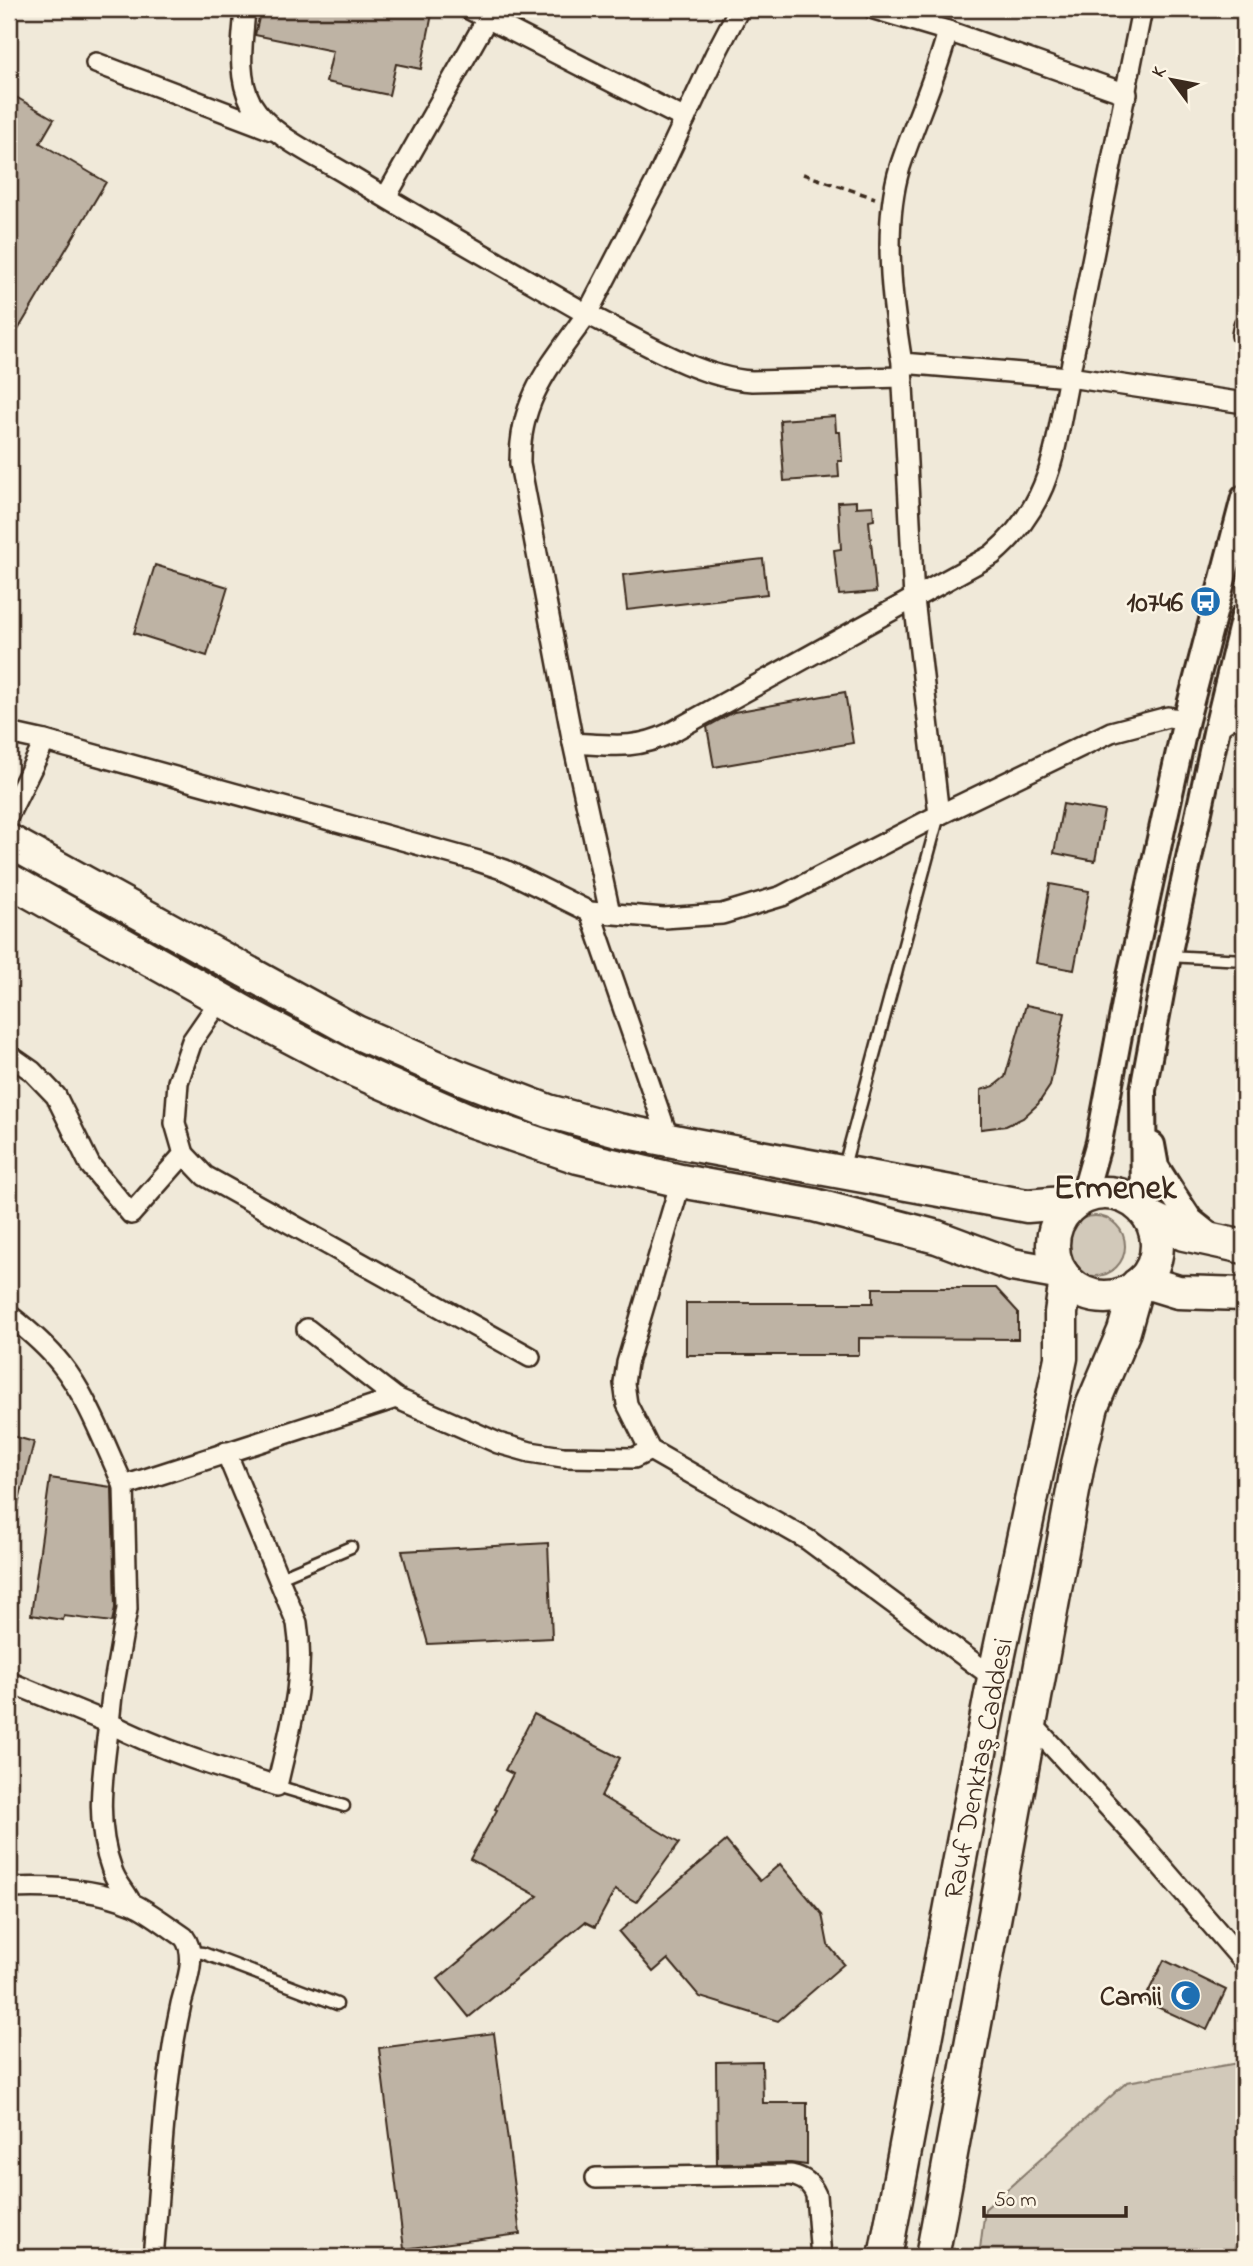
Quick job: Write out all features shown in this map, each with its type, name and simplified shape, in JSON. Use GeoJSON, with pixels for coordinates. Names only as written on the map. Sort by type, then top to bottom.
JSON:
{"type":"FeatureCollection","features":[{"type":"Feature","properties":{"kind":"main road"},"geometry":{"type":"LineString","coordinates":[[9,841],[356,1032],[457,1076],[548,1111],[669,1140],[1027,1206],[1079,1200],[1104,1192],[1119,1194],[1133,1200],[1147,1214],[1184,1234],[1230,1244]]}},
{"type":"Feature","properties":{"kind":"main road"},"geometry":{"type":"LineString","coordinates":[[9,880],[352,1069],[466,1119],[578,1157],[681,1181],[814,1205],[937,1237],[1012,1265],[1064,1277],[1085,1293],[1100,1297],[1130,1291],[1151,1269],[1157,1239],[1147,1214]]}},
{"type":"Feature","properties":{"kind":"main road"},"geometry":{"type":"LineString","coordinates":[[1064,1277],[1056,1262],[1053,1236],[1058,1223],[1079,1200]]}},
{"type":"Feature","properties":{"kind":"main road","name":"Rauf Denktaş Caddesi"},"geometry":{"type":"LineString","coordinates":[[885,2257],[994,1678],[1061,1358],[1064,1277]]}},
{"type":"Feature","properties":{"kind":"main road"},"geometry":{"type":"LineString","coordinates":[[1139,1283],[1178,1292],[1244,1294]]}},
{"type":"Feature","properties":{"kind":"main road","name":"Rauf Denktaş Caddesi"},"geometry":{"type":"LineString","coordinates":[[932,2257],[1078,1464],[1092,1406],[1124,1331],[1139,1283]]}},
{"type":"Feature","properties":{"kind":"street"},"geometry":{"type":"LineString","coordinates":[[245,9],[243,78],[250,101],[262,119],[279,133],[587,314],[698,369],[752,381],[902,370],[1069,377],[1244,403]]}},
{"type":"Feature","properties":{"kind":"street"},"geometry":{"type":"LineString","coordinates":[[469,9],[490,14],[685,119]]}},
{"type":"Feature","properties":{"kind":"street"},"geometry":{"type":"LineString","coordinates":[[610,913],[573,743],[519,447],[528,404],[537,385],[587,314],[655,183],[739,9]]}},
{"type":"Feature","properties":{"kind":"street"},"geometry":{"type":"LineString","coordinates":[[874,9],[948,31],[1126,93]]}},
{"type":"Feature","properties":{"kind":"street"},"geometry":{"type":"LineString","coordinates":[[573,743],[636,746],[653,741],[992,555],[1029,515],[1051,468],[1142,9]]}},
{"type":"Feature","properties":{"kind":"street"},"geometry":{"type":"LineString","coordinates":[[386,197],[490,14]]}},
{"type":"Feature","properties":{"kind":"street"},"geometry":{"type":"LineString","coordinates":[[939,815],[914,598],[902,370],[896,326],[891,244],[893,204],[900,169],[948,31]]}},
{"type":"Feature","properties":{"kind":"street"},"geometry":{"type":"LineString","coordinates":[[96,63],[279,133]]}},
{"type":"Feature","properties":{"kind":"street"},"geometry":{"type":"LineString","coordinates":[[1244,325],[1244,335]]}},
{"type":"Feature","properties":{"kind":"street"},"geometry":{"type":"LineString","coordinates":[[1079,1200],[1099,1142],[1130,971],[1186,720],[1244,498]]}},
{"type":"Feature","properties":{"kind":"street"},"geometry":{"type":"LineString","coordinates":[[1147,1214],[1143,1090],[1168,956],[1244,616]]}},
{"type":"Feature","properties":{"kind":"street"},"geometry":{"type":"LineString","coordinates":[[1217,729],[1244,710]]}},
{"type":"Feature","properties":{"kind":"street"},"geometry":{"type":"LineString","coordinates":[[9,733],[478,861],[505,870],[590,912],[664,918],[722,914],[782,896],[939,815],[1111,732],[1168,718],[1217,729]]}},
{"type":"Feature","properties":{"kind":"street"},"geometry":{"type":"LineString","coordinates":[[9,814],[45,741]]}},
{"type":"Feature","properties":{"kind":"street"},"geometry":{"type":"LineString","coordinates":[[590,912],[669,1140]]}},
{"type":"Feature","properties":{"kind":"street"},"geometry":{"type":"LineString","coordinates":[[221,999],[192,1041],[178,1082],[175,1123],[184,1154],[205,1176],[530,1357]]}},
{"type":"Feature","properties":{"kind":"street"},"geometry":{"type":"LineString","coordinates":[[9,1055],[32,1071],[56,1096],[90,1165],[131,1214],[184,1154]]}},
{"type":"Feature","properties":{"kind":"street"},"geometry":{"type":"LineString","coordinates":[[1143,1090],[1156,1167],[1189,1220],[1230,1244]]}},
{"type":"Feature","properties":{"kind":"street"},"geometry":{"type":"LineString","coordinates":[[681,1181],[627,1363],[624,1383],[626,1404],[650,1450],[808,1540],[994,1678]]}},
{"type":"Feature","properties":{"kind":"street"},"geometry":{"type":"LineString","coordinates":[[9,1315],[43,1343],[63,1366],[79,1391],[124,1486],[128,1609],[112,1695],[100,1793],[103,1836],[112,1872],[131,1903]]}},
{"type":"Feature","properties":{"kind":"street"},"geometry":{"type":"LineString","coordinates":[[307,1329],[396,1398],[498,1443],[563,1457],[634,1458],[650,1450]]}},
{"type":"Feature","properties":{"kind":"street"},"geometry":{"type":"LineString","coordinates":[[124,1486],[396,1398]]}},
{"type":"Feature","properties":{"kind":"street"},"geometry":{"type":"LineString","coordinates":[[9,1682],[109,1723],[147,1742],[277,1786],[300,1683],[297,1623],[226,1452]]}},
{"type":"Feature","properties":{"kind":"street"},"geometry":{"type":"LineString","coordinates":[[1031,1723],[1137,1838],[1244,1962]]}},
{"type":"Feature","properties":{"kind":"street"},"geometry":{"type":"LineString","coordinates":[[9,1888],[80,1891],[131,1903],[184,1937],[191,1952],[173,2040],[153,2257]]}},
{"type":"Feature","properties":{"kind":"street"},"geometry":{"type":"LineString","coordinates":[[596,2178],[799,2177],[813,2187],[816,2195],[821,2257]]}},
{"type":"Feature","properties":{"kind":"lane"},"geometry":{"type":"LineString","coordinates":[[846,1159],[939,815]]}},
{"type":"Feature","properties":{"kind":"lane"},"geometry":{"type":"LineString","coordinates":[[1168,956],[1244,960]]}},
{"type":"Feature","properties":{"kind":"lane"},"geometry":{"type":"LineString","coordinates":[[278,1578],[351,1547]]}},
{"type":"Feature","properties":{"kind":"lane"},"geometry":{"type":"LineString","coordinates":[[277,1786],[344,1806]]}},
{"type":"Feature","properties":{"kind":"lane"},"geometry":{"type":"LineString","coordinates":[[191,1952],[203,1953],[337,2004]]}},
{"type":"Feature","properties":{"kind":"path"},"geometry":{"type":"LineString","coordinates":[[803,174],[893,204]]}},
{"type":"Feature","properties":{"kind":"shaded area"},"geometry":{"type":"Polygon","coordinates":[[[1089,1216],[1101,1216],[1120,1229],[1125,1246],[1123,1258],[1112,1271],[1101,1276],[1089,1276],[1070,1263],[1065,1252],[1065,1240],[1078,1221],[1089,1216]]]}},
{"type":"Feature","properties":{"kind":"shaded area"},"geometry":{"type":"Polygon","coordinates":[[[1244,2062],[1244,2257],[979,2257],[985,2209],[1127,2082],[1244,2062]]]}},
{"type":"Feature","properties":{"kind":"building"},"geometry":{"type":"Polygon","coordinates":[[[261,9],[433,9],[421,69],[396,64],[389,95],[326,82],[333,51],[255,35],[261,9]]]}},
{"type":"Feature","properties":{"kind":"building"},"geometry":{"type":"Polygon","coordinates":[[[9,93],[54,119],[40,143],[106,182],[9,345],[9,93]]]}},
{"type":"Feature","properties":{"kind":"building"},"geometry":{"type":"Polygon","coordinates":[[[835,416],[836,432],[840,432],[842,461],[838,461],[839,477],[784,481],[780,420],[835,416]]]}},
{"type":"Feature","properties":{"kind":"building"},"geometry":{"type":"Polygon","coordinates":[[[856,501],[856,507],[873,506],[874,520],[869,521],[876,592],[839,595],[834,550],[841,549],[838,502],[856,501]]]}},
{"type":"Feature","properties":{"kind":"building"},"geometry":{"type":"Polygon","coordinates":[[[763,559],[767,594],[627,610],[623,575],[763,559]]]}},
{"type":"Feature","properties":{"kind":"building"},"geometry":{"type":"Polygon","coordinates":[[[155,565],[228,587],[207,656],[134,633],[155,565]]]}},
{"type":"Feature","properties":{"kind":"building"},"geometry":{"type":"Polygon","coordinates":[[[845,692],[853,743],[714,767],[707,727],[734,712],[845,692]]]}},
{"type":"Feature","properties":{"kind":"building"},"geometry":{"type":"Polygon","coordinates":[[[1063,804],[1104,811],[1095,861],[1054,853],[1063,804]]]}},
{"type":"Feature","properties":{"kind":"building"},"geometry":{"type":"Polygon","coordinates":[[[1050,884],[1089,891],[1074,970],[1036,963],[1050,884]]]}},
{"type":"Feature","properties":{"kind":"building"},"geometry":{"type":"Polygon","coordinates":[[[1026,1005],[1065,1013],[1050,1086],[1038,1104],[1023,1118],[1006,1126],[981,1129],[981,1090],[994,1086],[1005,1077],[1026,1005]]]}},
{"type":"Feature","properties":{"kind":"building"},"geometry":{"type":"Polygon","coordinates":[[[873,1288],[996,1288],[1018,1312],[1018,1339],[859,1338],[859,1355],[686,1355],[686,1303],[873,1303],[873,1288]]]}},
{"type":"Feature","properties":{"kind":"building"},"geometry":{"type":"Polygon","coordinates":[[[9,1435],[34,1442],[14,1521],[9,1520],[9,1435]]]}},
{"type":"Feature","properties":{"kind":"building"},"geometry":{"type":"Polygon","coordinates":[[[50,1478],[112,1489],[115,1608],[112,1622],[64,1616],[63,1620],[31,1615],[50,1478]]]}},
{"type":"Feature","properties":{"kind":"building"},"geometry":{"type":"Polygon","coordinates":[[[548,1543],[552,1638],[428,1644],[402,1551],[548,1543]]]}},
{"type":"Feature","properties":{"kind":"building"},"geometry":{"type":"Polygon","coordinates":[[[534,1714],[620,1758],[601,1796],[679,1843],[636,1902],[615,1890],[595,1927],[585,1922],[469,2017],[438,1979],[538,1896],[470,1859],[513,1774],[505,1770],[534,1714]]]}},
{"type":"Feature","properties":{"kind":"building"},"geometry":{"type":"Polygon","coordinates":[[[726,1841],[760,1881],[780,1864],[822,1914],[828,1945],[844,1964],[778,2021],[700,1997],[668,1959],[653,1972],[619,1932],[726,1841]]]}},
{"type":"Feature","properties":{"kind":"building","name":"Camii"},"geometry":{"type":"Polygon","coordinates":[[[1164,1960],[1226,1990],[1207,2030],[1144,2001],[1164,1960]]]}},
{"type":"Feature","properties":{"kind":"building"},"geometry":{"type":"Polygon","coordinates":[[[494,2033],[520,2234],[404,2249],[379,2048],[494,2033]]]}},
{"type":"Feature","properties":{"kind":"building"},"geometry":{"type":"Polygon","coordinates":[[[762,2061],[763,2103],[807,2103],[807,2165],[717,2164],[716,2062],[762,2061]]]}},
{"type":"Feature","properties":{"kind":"place","name":"10746"},"geometry":{"type":"Point","coordinates":[1206,601]}},
{"type":"Feature","properties":{"kind":"place","name":"Camii"},"geometry":{"type":"Point","coordinates":[1185,1995]}},
{"type":"Feature","properties":{"kind":"district","name":"Ermenek"},"geometry":{"type":"Point","coordinates":[1115,1186]}}]}
